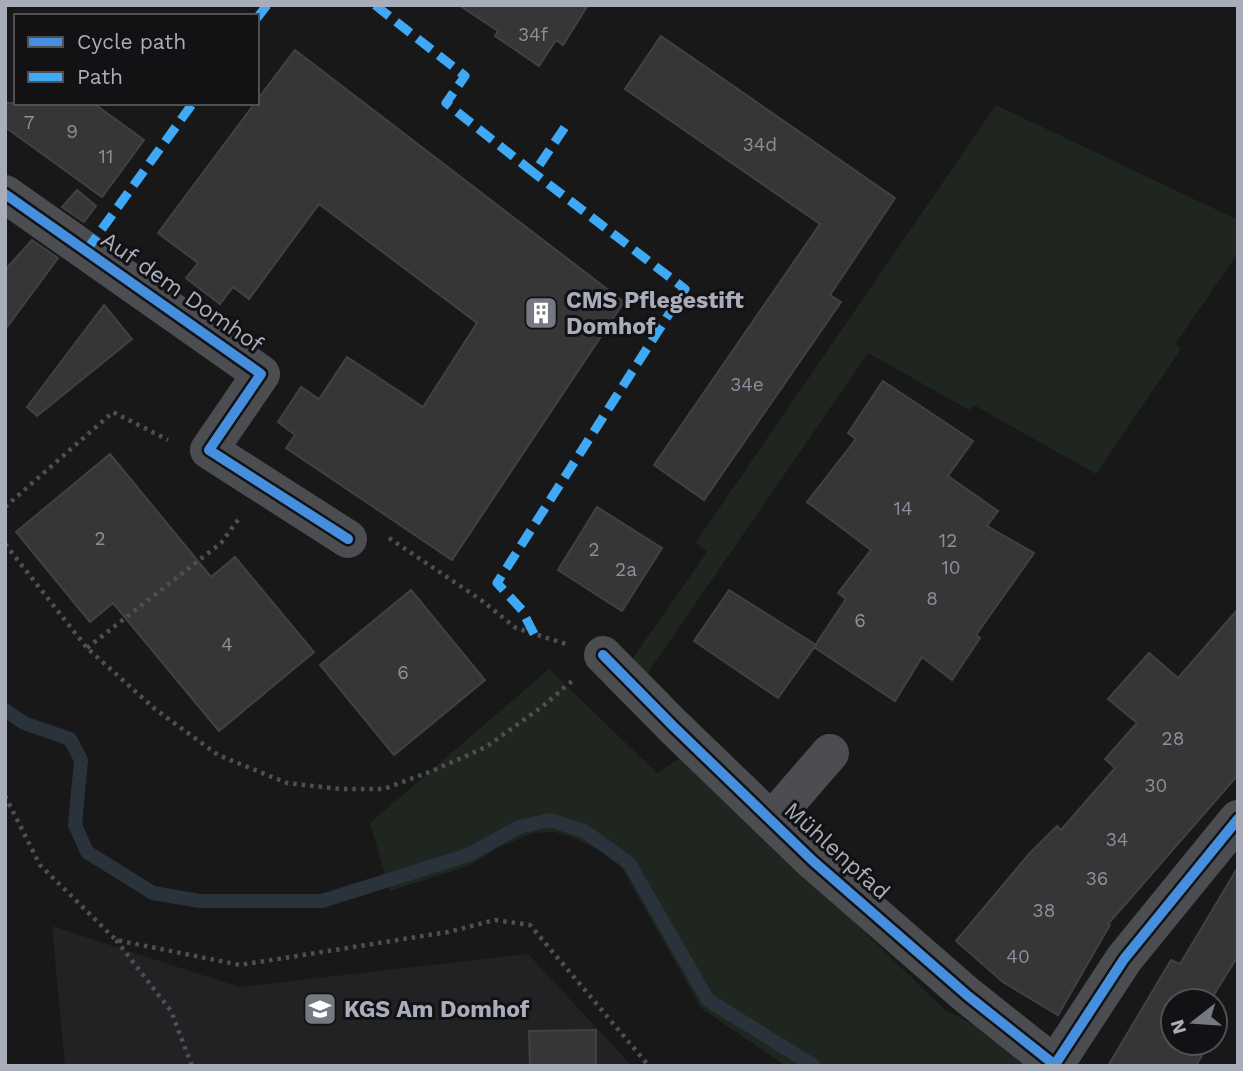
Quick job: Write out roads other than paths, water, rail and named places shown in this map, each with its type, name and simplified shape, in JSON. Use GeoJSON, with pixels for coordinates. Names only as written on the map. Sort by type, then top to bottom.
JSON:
{"type":"FeatureCollection","features":[{"type":"Feature","properties":{"kind":"street","name":"Auf dem Domhof"},"geometry":{"type":"LineString","coordinates":[[5,194],[261,374],[209,450],[348,539]]}},
{"type":"Feature","properties":{"kind":"street","name":"Mühlenpfad"},"geometry":{"type":"LineString","coordinates":[[603,655],[813,861],[968,996],[1054,1065]]}},
{"type":"Feature","properties":{"kind":"street"},"geometry":{"type":"LineString","coordinates":[[771,821],[830,753]]}},
{"type":"Feature","properties":{"kind":"street"},"geometry":{"type":"LineString","coordinates":[[1054,1065],[1124,959],[1238,819]]}},
{"type":"Feature","properties":{"kind":"waterway"},"geometry":{"type":"LineString","coordinates":[[5,710],[24,723],[70,739],[81,760],[75,825],[87,852],[153,893],[200,901],[322,901],[468,855],[519,827],[550,820],[584,831],[629,863],[708,1000],[814,1066]]}},
{"type":"Feature","properties":{"kind":"place","name":"CMS Pflegestift Domhof"},"geometry":{"type":"Point","coordinates":[541,313]}},
{"type":"Feature","properties":{"kind":"place","name":"KGS Am Domhof"},"geometry":{"type":"Point","coordinates":[320,1009]}}]}
